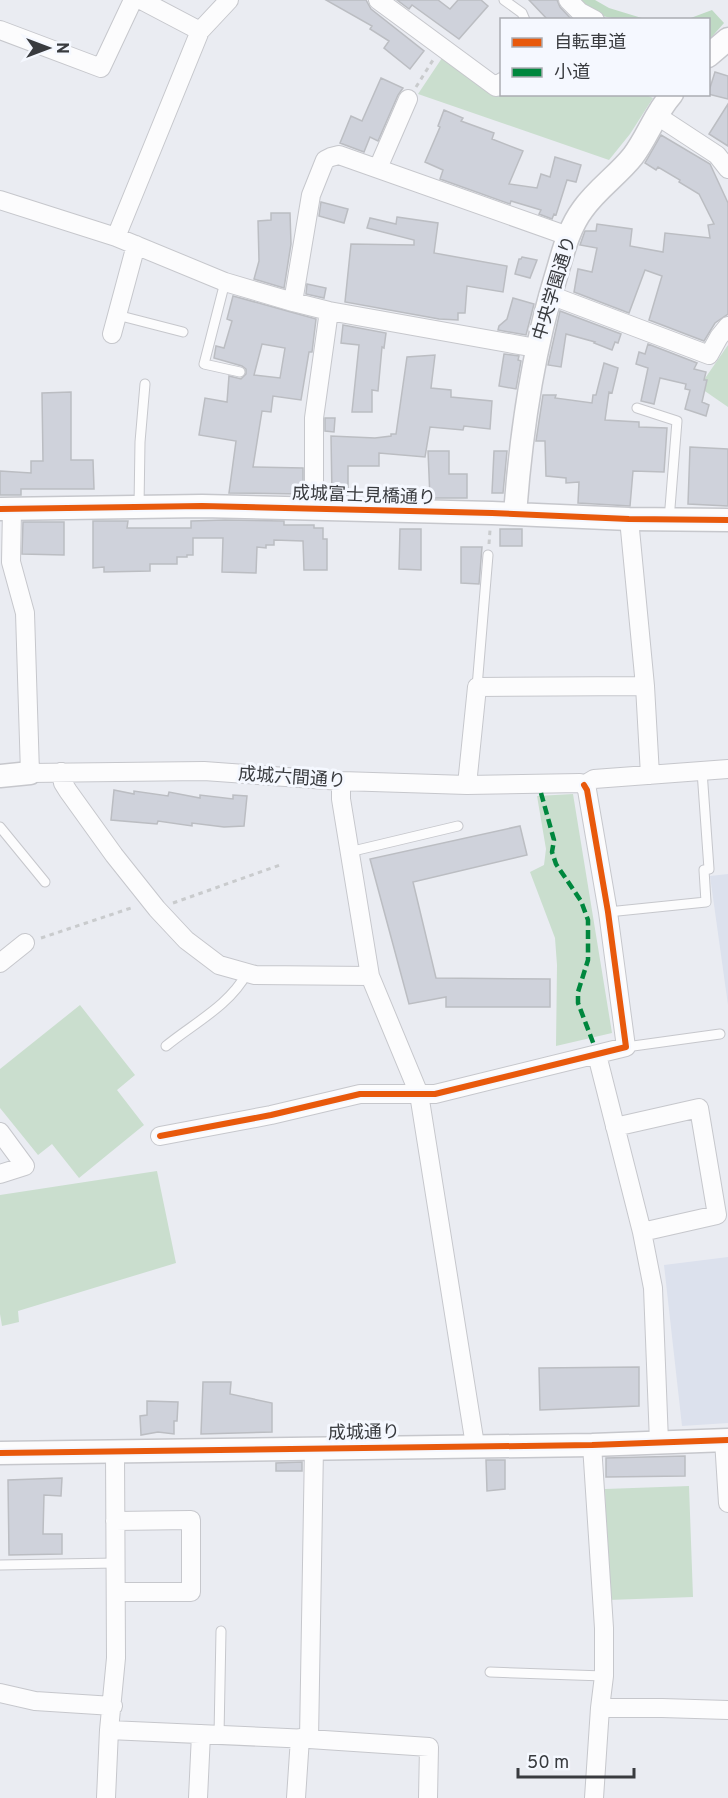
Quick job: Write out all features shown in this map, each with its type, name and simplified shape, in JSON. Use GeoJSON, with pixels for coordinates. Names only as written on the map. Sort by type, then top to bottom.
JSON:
{"type":"FeatureCollection","features":[{"type":"Feature","properties":{"kind":"street"},"geometry":{"type":"LineString","coordinates":[[0,30],[101,68],[133,0]]}},
{"type":"Feature","properties":{"kind":"street"},"geometry":{"type":"LineString","coordinates":[[141,0],[165,5],[200,31]]}},
{"type":"Feature","properties":{"kind":"street"},"geometry":{"type":"LineString","coordinates":[[116,237],[200,31],[229,0]]}},
{"type":"Feature","properties":{"kind":"street"},"geometry":{"type":"LineString","coordinates":[[378,0],[496,87],[500,83]]}},
{"type":"Feature","properties":{"kind":"street"},"geometry":{"type":"LineString","coordinates":[[568,0],[580,12],[591,18]]}},
{"type":"Feature","properties":{"kind":"street"},"geometry":{"type":"LineString","coordinates":[[710,54],[728,39]]}},
{"type":"Feature","properties":{"kind":"street"},"geometry":{"type":"LineString","coordinates":[[378,168],[408,99]]}},
{"type":"Feature","properties":{"kind":"street"},"geometry":{"type":"LineString","coordinates":[[664,100],[728,169]]}},
{"type":"Feature","properties":{"kind":"street","name":"中央学園通り"},"geometry":{"type":"LineString","coordinates":[[515,514],[536,348],[568,236],[582,210],[633,155],[664,100]]}},
{"type":"Feature","properties":{"kind":"street"},"geometry":{"type":"LineString","coordinates":[[293,302],[311,195],[326,160],[339,155],[568,236]]}},
{"type":"Feature","properties":{"kind":"street"},"geometry":{"type":"LineString","coordinates":[[2,204],[116,237],[225,282],[293,302],[329,311],[536,348]]}},
{"type":"Feature","properties":{"kind":"street"},"geometry":{"type":"LineString","coordinates":[[112,334],[136,245]]}},
{"type":"Feature","properties":{"kind":"street"},"geometry":{"type":"LineString","coordinates":[[550,295],[709,355],[718,337],[728,326]]}},
{"type":"Feature","properties":{"kind":"street"},"geometry":{"type":"LineString","coordinates":[[314,508],[314,418],[329,311]]}},
{"type":"Feature","properties":{"kind":"street","name":"成城富士見橋通り"},"geometry":{"type":"LineString","coordinates":[[6,509],[139,506],[314,508],[629,519],[728,520]]}},
{"type":"Feature","properties":{"kind":"street"},"geometry":{"type":"LineString","coordinates":[[6,509],[11,562],[26,613],[30,773]]}},
{"type":"Feature","properties":{"kind":"street"},"geometry":{"type":"LineString","coordinates":[[629,519],[645,686],[650,775]]}},
{"type":"Feature","properties":{"kind":"street"},"geometry":{"type":"LineString","coordinates":[[467,785],[477,687],[645,686]]}},
{"type":"Feature","properties":{"kind":"street","name":"成城六間通り"},"geometry":{"type":"LineString","coordinates":[[0,776],[61,772],[204,771],[341,781],[467,785],[580,783],[584,785],[594,779],[728,769]]}},
{"type":"Feature","properties":{"kind":"street"},"geometry":{"type":"LineString","coordinates":[[61,772],[63,783],[114,855],[157,909],[186,940],[219,965],[255,975],[370,976]]}},
{"type":"Feature","properties":{"kind":"street"},"geometry":{"type":"LineString","coordinates":[[341,781],[341,799],[370,976],[419,1094],[475,1445]]}},
{"type":"Feature","properties":{"kind":"street"},"geometry":{"type":"LineString","coordinates":[[160,1136],[271,1115],[360,1094],[435,1094],[626,1047],[608,912],[587,790],[584,785]]}},
{"type":"Feature","properties":{"kind":"street"},"geometry":{"type":"LineString","coordinates":[[0,963],[25,943]]}},
{"type":"Feature","properties":{"kind":"street"},"geometry":{"type":"LineString","coordinates":[[597,1055],[654,1288],[659,1442]]}},
{"type":"Feature","properties":{"kind":"street"},"geometry":{"type":"LineString","coordinates":[[615,1127],[699,1108],[717,1215],[642,1232]]}},
{"type":"Feature","properties":{"kind":"street"},"geometry":{"type":"LineString","coordinates":[[0,1132],[25,1166],[0,1174]]}},
{"type":"Feature","properties":{"kind":"street"},"geometry":{"type":"LineString","coordinates":[[726,1440],[728,1503]]}},
{"type":"Feature","properties":{"kind":"street","name":"成城通り"},"geometry":{"type":"LineString","coordinates":[[0,1453],[592,1445],[726,1440]]}},
{"type":"Feature","properties":{"kind":"street"},"geometry":{"type":"LineString","coordinates":[[592,1445],[604,1628],[604,1676],[594,1798]]}},
{"type":"Feature","properties":{"kind":"street"},"geometry":{"type":"LineString","coordinates":[[296,1798],[305,1739],[314,1447]]}},
{"type":"Feature","properties":{"kind":"street"},"geometry":{"type":"LineString","coordinates":[[106,1798],[116,1658],[115,1451]]}},
{"type":"Feature","properties":{"kind":"street"},"geometry":{"type":"LineString","coordinates":[[115,1521],[191,1520],[192,1592],[116,1592]]}},
{"type":"Feature","properties":{"kind":"street"},"geometry":{"type":"LineString","coordinates":[[0,1694],[35,1701],[112,1706]]}},
{"type":"Feature","properties":{"kind":"street"},"geometry":{"type":"LineString","coordinates":[[600,1708],[728,1710]]}},
{"type":"Feature","properties":{"kind":"street"},"geometry":{"type":"LineString","coordinates":[[109,1731],[429,1747],[428,1798]]}},
{"type":"Feature","properties":{"kind":"street"},"geometry":{"type":"LineString","coordinates":[[198,1798],[210,1735]]}},
{"type":"Feature","properties":{"kind":"lane"},"geometry":{"type":"LineString","coordinates":[[504,0],[522,13],[524,18]]}},
{"type":"Feature","properties":{"kind":"lane"},"geometry":{"type":"LineString","coordinates":[[225,282],[204,364],[240,372]]}},
{"type":"Feature","properties":{"kind":"lane"},"geometry":{"type":"LineString","coordinates":[[117,315],[183,332]]}},
{"type":"Feature","properties":{"kind":"lane"},"geometry":{"type":"LineString","coordinates":[[139,506],[140,442],[145,384]]}},
{"type":"Feature","properties":{"kind":"lane"},"geometry":{"type":"LineString","coordinates":[[637,408],[688,424]]}},
{"type":"Feature","properties":{"kind":"lane"},"geometry":{"type":"LineString","coordinates":[[669,520],[677,421]]}},
{"type":"Feature","properties":{"kind":"lane"},"geometry":{"type":"LineString","coordinates":[[477,687],[488,555]]}},
{"type":"Feature","properties":{"kind":"lane"},"geometry":{"type":"LineString","coordinates":[[608,912],[706,902],[704,870],[709,869],[702,771]]}},
{"type":"Feature","properties":{"kind":"lane"},"geometry":{"type":"LineString","coordinates":[[349,852],[459,826]]}},
{"type":"Feature","properties":{"kind":"lane"},"geometry":{"type":"LineString","coordinates":[[0,827],[45,882]]}},
{"type":"Feature","properties":{"kind":"lane"},"geometry":{"type":"LineString","coordinates":[[166,1046],[194,1024],[203,1020],[231,995],[247,973]]}},
{"type":"Feature","properties":{"kind":"lane"},"geometry":{"type":"LineString","coordinates":[[626,1047],[720,1034]]}},
{"type":"Feature","properties":{"kind":"lane"},"geometry":{"type":"LineString","coordinates":[[0,1565],[116,1563]]}},
{"type":"Feature","properties":{"kind":"lane"},"geometry":{"type":"LineString","coordinates":[[210,1735],[221,1631]]}},
{"type":"Feature","properties":{"kind":"lane"},"geometry":{"type":"LineString","coordinates":[[490,1672],[604,1676]]}},
{"type":"Feature","properties":{"kind":"path"},"geometry":{"type":"LineString","coordinates":[[408,99],[442,47]]}},
{"type":"Feature","properties":{"kind":"path"},"geometry":{"type":"LineString","coordinates":[[488,555],[492,513]]}},
{"type":"Feature","properties":{"kind":"shaded area"},"geometry":{"type":"Polygon","coordinates":[[[728,874],[728,1005],[710,876],[728,874]]]}},
{"type":"Feature","properties":{"kind":"shaded area"},"geometry":{"type":"Polygon","coordinates":[[[728,1257],[728,1423],[682,1426],[664,1265],[728,1257]]]}},
{"type":"Feature","properties":{"kind":"green space"},"geometry":{"type":"Polygon","coordinates":[[[578,0],[595,0],[609,8],[642,18],[613,18],[585,7],[578,0]]]}},
{"type":"Feature","properties":{"kind":"green space"},"geometry":{"type":"Polygon","coordinates":[[[712,10],[724,23],[710,39],[710,18],[691,18],[712,10]]]}},
{"type":"Feature","properties":{"kind":"green space"},"geometry":{"type":"Polygon","coordinates":[[[444,55],[500,88],[500,96],[648,96],[653,98],[630,134],[609,160],[418,94],[444,55]]]}},
{"type":"Feature","properties":{"kind":"green space"},"geometry":{"type":"Polygon","coordinates":[[[728,345],[728,407],[699,387],[728,345]]]}},
{"type":"Feature","properties":{"kind":"green space"},"geometry":{"type":"Polygon","coordinates":[[[573,794],[612,1033],[556,1046],[555,938],[530,872],[544,865],[546,849],[537,796],[573,794]]]}},
{"type":"Feature","properties":{"kind":"green space"},"geometry":{"type":"Polygon","coordinates":[[[80,1005],[135,1075],[117,1090],[144,1125],[79,1178],[52,1144],[38,1155],[0,1108],[0,1069],[80,1005]]]}},
{"type":"Feature","properties":{"kind":"green space"},"geometry":{"type":"Polygon","coordinates":[[[157,1171],[176,1263],[18,1311],[19,1322],[2,1326],[0,1314],[0,1195],[157,1171]]]}},
{"type":"Feature","properties":{"kind":"green space"},"geometry":{"type":"Polygon","coordinates":[[[689,1486],[693,1597],[608,1600],[605,1489],[689,1486]]]}},
{"type":"Feature","properties":{"kind":"building"},"geometry":{"type":"Polygon","coordinates":[[[326,0],[366,0],[371,9],[424,51],[410,69],[384,48],[389,41],[370,29],[372,26],[326,0]]]}},
{"type":"Feature","properties":{"kind":"building"},"geometry":{"type":"Polygon","coordinates":[[[397,0],[438,0],[450,9],[458,0],[481,0],[488,6],[459,39],[412,5],[409,9],[397,0]]]}},
{"type":"Feature","properties":{"kind":"building"},"geometry":{"type":"Polygon","coordinates":[[[529,0],[557,0],[570,18],[546,18],[529,0]]]}},
{"type":"Feature","properties":{"kind":"building"},"geometry":{"type":"Polygon","coordinates":[[[715,72],[728,76],[728,99],[710,94],[715,72]]]}},
{"type":"Feature","properties":{"kind":"building"},"geometry":{"type":"Polygon","coordinates":[[[381,78],[403,88],[378,141],[370,137],[364,152],[340,143],[351,116],[362,121],[381,78]]]}},
{"type":"Feature","properties":{"kind":"building"},"geometry":{"type":"Polygon","coordinates":[[[728,104],[728,146],[709,134],[728,104]]]}},
{"type":"Feature","properties":{"kind":"building"},"geometry":{"type":"Polygon","coordinates":[[[444,110],[463,118],[461,121],[494,133],[492,139],[523,151],[509,184],[537,188],[541,174],[550,177],[555,157],[581,165],[576,182],[567,180],[556,215],[554,214],[552,219],[539,214],[541,210],[511,201],[510,204],[440,179],[443,170],[425,162],[440,127],[438,126],[444,110]]]}},
{"type":"Feature","properties":{"kind":"building"},"geometry":{"type":"Polygon","coordinates":[[[661,135],[710,164],[728,203],[728,314],[715,323],[704,341],[649,320],[662,276],[645,270],[629,313],[574,292],[578,269],[592,272],[597,248],[580,245],[585,231],[596,231],[597,224],[632,229],[630,246],[663,252],[665,233],[710,238],[708,225],[714,224],[699,194],[658,167],[656,170],[645,163],[661,135]]]}},
{"type":"Feature","properties":{"kind":"building"},"geometry":{"type":"Polygon","coordinates":[[[321,202],[348,209],[344,223],[319,216],[321,202]]]}},
{"type":"Feature","properties":{"kind":"building"},"geometry":{"type":"Polygon","coordinates":[[[271,213],[290,213],[291,244],[284,288],[254,279],[259,261],[258,221],[271,220],[271,213]]]}},
{"type":"Feature","properties":{"kind":"building"},"geometry":{"type":"Polygon","coordinates":[[[397,217],[438,223],[434,253],[507,266],[503,292],[467,286],[465,313],[458,313],[458,320],[439,319],[345,302],[351,244],[414,245],[414,240],[367,228],[370,218],[396,224],[397,217]]]}},
{"type":"Feature","properties":{"kind":"building"},"geometry":{"type":"Polygon","coordinates":[[[522,257],[537,260],[530,278],[515,274],[519,259],[522,257]]]}},
{"type":"Feature","properties":{"kind":"building"},"geometry":{"type":"Polygon","coordinates":[[[307,284],[326,288],[324,298],[306,294],[307,284]]]}},
{"type":"Feature","properties":{"kind":"building"},"geometry":{"type":"Polygon","coordinates":[[[233,296],[316,319],[312,352],[309,352],[301,400],[273,396],[271,412],[262,411],[253,467],[303,468],[303,494],[229,493],[236,441],[199,435],[205,398],[227,402],[229,376],[241,379],[246,374],[246,369],[242,366],[214,358],[216,346],[224,348],[232,321],[227,319],[233,296]],[[262,344],[254,375],[280,378],[285,348],[262,344]]]}},
{"type":"Feature","properties":{"kind":"building"},"geometry":{"type":"Polygon","coordinates":[[[513,298],[534,304],[526,335],[498,330],[507,319],[513,298]]]}},
{"type":"Feature","properties":{"kind":"building"},"geometry":{"type":"Polygon","coordinates":[[[560,311],[621,334],[618,343],[615,342],[612,350],[595,342],[566,334],[561,367],[548,365],[560,311]]]}},
{"type":"Feature","properties":{"kind":"building"},"geometry":{"type":"Polygon","coordinates":[[[343,325],[386,333],[384,348],[382,347],[378,391],[372,390],[372,412],[352,412],[359,345],[341,343],[343,325]]]}},
{"type":"Feature","properties":{"kind":"building"},"geometry":{"type":"Polygon","coordinates":[[[648,344],[697,363],[694,369],[706,372],[704,380],[707,380],[702,402],[709,405],[706,416],[685,409],[690,390],[685,389],[686,384],[660,378],[654,404],[641,401],[648,368],[636,364],[639,352],[645,354],[648,344]]]}},
{"type":"Feature","properties":{"kind":"building"},"geometry":{"type":"Polygon","coordinates":[[[504,354],[519,356],[518,360],[521,361],[516,389],[499,386],[504,354]]]}},
{"type":"Feature","properties":{"kind":"building"},"geometry":{"type":"Polygon","coordinates":[[[435,355],[431,388],[451,390],[451,397],[492,401],[490,429],[464,426],[463,430],[430,427],[425,457],[379,453],[379,466],[348,466],[348,495],[332,495],[331,436],[375,438],[396,434],[407,357],[435,355]]]}},
{"type":"Feature","properties":{"kind":"building"},"geometry":{"type":"Polygon","coordinates":[[[604,363],[618,368],[612,393],[609,392],[605,420],[639,422],[639,427],[667,428],[664,472],[633,471],[630,506],[578,503],[579,482],[566,483],[566,478],[546,476],[545,441],[536,441],[543,395],[556,395],[555,398],[592,403],[604,363]]]}},
{"type":"Feature","properties":{"kind":"building"},"geometry":{"type":"Polygon","coordinates":[[[71,392],[71,460],[93,460],[94,489],[21,489],[21,495],[0,495],[0,471],[31,473],[31,461],[43,461],[42,393],[71,392]]]}},
{"type":"Feature","properties":{"kind":"building"},"geometry":{"type":"Polygon","coordinates":[[[325,418],[335,418],[334,432],[325,431],[325,418]]]}},
{"type":"Feature","properties":{"kind":"building"},"geometry":{"type":"Polygon","coordinates":[[[690,447],[728,449],[728,506],[688,504],[690,447]]]}},
{"type":"Feature","properties":{"kind":"building"},"geometry":{"type":"Polygon","coordinates":[[[428,451],[449,451],[449,474],[467,474],[467,498],[430,498],[428,451]]]}},
{"type":"Feature","properties":{"kind":"building"},"geometry":{"type":"Polygon","coordinates":[[[494,451],[507,451],[503,493],[492,493],[494,451]]]}},
{"type":"Feature","properties":{"kind":"building"},"geometry":{"type":"Polygon","coordinates":[[[93,521],[128,521],[127,528],[191,528],[191,521],[284,521],[284,525],[314,525],[314,528],[323,528],[323,539],[327,539],[327,570],[304,570],[303,541],[274,540],[274,545],[266,545],[266,548],[257,547],[256,573],[222,572],[223,538],[193,538],[193,555],[177,557],[177,564],[150,564],[150,571],[104,572],[104,567],[93,568],[93,521]]]}},
{"type":"Feature","properties":{"kind":"building"},"geometry":{"type":"Polygon","coordinates":[[[23,522],[64,522],[64,555],[22,554],[23,522]]]}},
{"type":"Feature","properties":{"kind":"building"},"geometry":{"type":"Polygon","coordinates":[[[400,529],[421,529],[421,570],[399,569],[400,529]]]}},
{"type":"Feature","properties":{"kind":"building"},"geometry":{"type":"Polygon","coordinates":[[[500,529],[522,529],[522,546],[500,546],[500,529]]]}},
{"type":"Feature","properties":{"kind":"building"},"geometry":{"type":"Polygon","coordinates":[[[461,547],[482,547],[479,584],[461,583],[461,547]]]}},
{"type":"Feature","properties":{"kind":"building"},"geometry":{"type":"Polygon","coordinates":[[[114,790],[168,796],[169,792],[200,798],[200,795],[233,799],[233,795],[247,796],[244,826],[224,827],[192,823],[192,826],[158,821],[157,824],[111,820],[114,790]]]}},
{"type":"Feature","properties":{"kind":"building"},"geometry":{"type":"Polygon","coordinates":[[[520,826],[527,855],[413,882],[436,978],[550,979],[550,1007],[446,1007],[446,997],[409,1004],[370,859],[520,826]]]}},
{"type":"Feature","properties":{"kind":"building"},"geometry":{"type":"Polygon","coordinates":[[[639,1367],[639,1406],[540,1410],[539,1368],[639,1367]]]}},
{"type":"Feature","properties":{"kind":"building"},"geometry":{"type":"Polygon","coordinates":[[[203,1382],[231,1382],[230,1394],[272,1403],[272,1432],[201,1434],[203,1382]]]}},
{"type":"Feature","properties":{"kind":"building"},"geometry":{"type":"Polygon","coordinates":[[[147,1401],[178,1402],[174,1434],[158,1432],[141,1435],[140,1416],[147,1415],[147,1401]]]}},
{"type":"Feature","properties":{"kind":"building"},"geometry":{"type":"Polygon","coordinates":[[[685,1456],[685,1476],[606,1477],[606,1458],[685,1456]]]}},
{"type":"Feature","properties":{"kind":"building"},"geometry":{"type":"Polygon","coordinates":[[[486,1460],[505,1460],[505,1489],[487,1491],[486,1460]]]}},
{"type":"Feature","properties":{"kind":"building"},"geometry":{"type":"Polygon","coordinates":[[[302,1462],[302,1471],[276,1471],[276,1463],[302,1462]]]}},
{"type":"Feature","properties":{"kind":"building"},"geometry":{"type":"Polygon","coordinates":[[[62,1478],[61,1496],[44,1495],[43,1534],[62,1534],[62,1554],[9,1555],[8,1480],[62,1478]]]}},
{"type":"Feature","properties":{"kind":"marked path"},"geometry":{"type":"LineString","coordinates":[[541,793],[554,840],[552,852],[556,864],[581,901],[588,920],[588,960],[578,992],[578,1003],[594,1045]]}},
{"type":"Feature","properties":{"kind":"cycle path"},"geometry":{"type":"LineString","coordinates":[[0,509],[202,506],[728,520]]}},
{"type":"Feature","properties":{"kind":"cycle path"},"geometry":{"type":"LineString","coordinates":[[160,1136],[271,1115],[360,1094],[435,1094],[626,1047],[608,912],[587,790],[584,785]]}},
{"type":"Feature","properties":{"kind":"cycle path"},"geometry":{"type":"LineString","coordinates":[[0,1453],[592,1445],[728,1440]]}}]}
